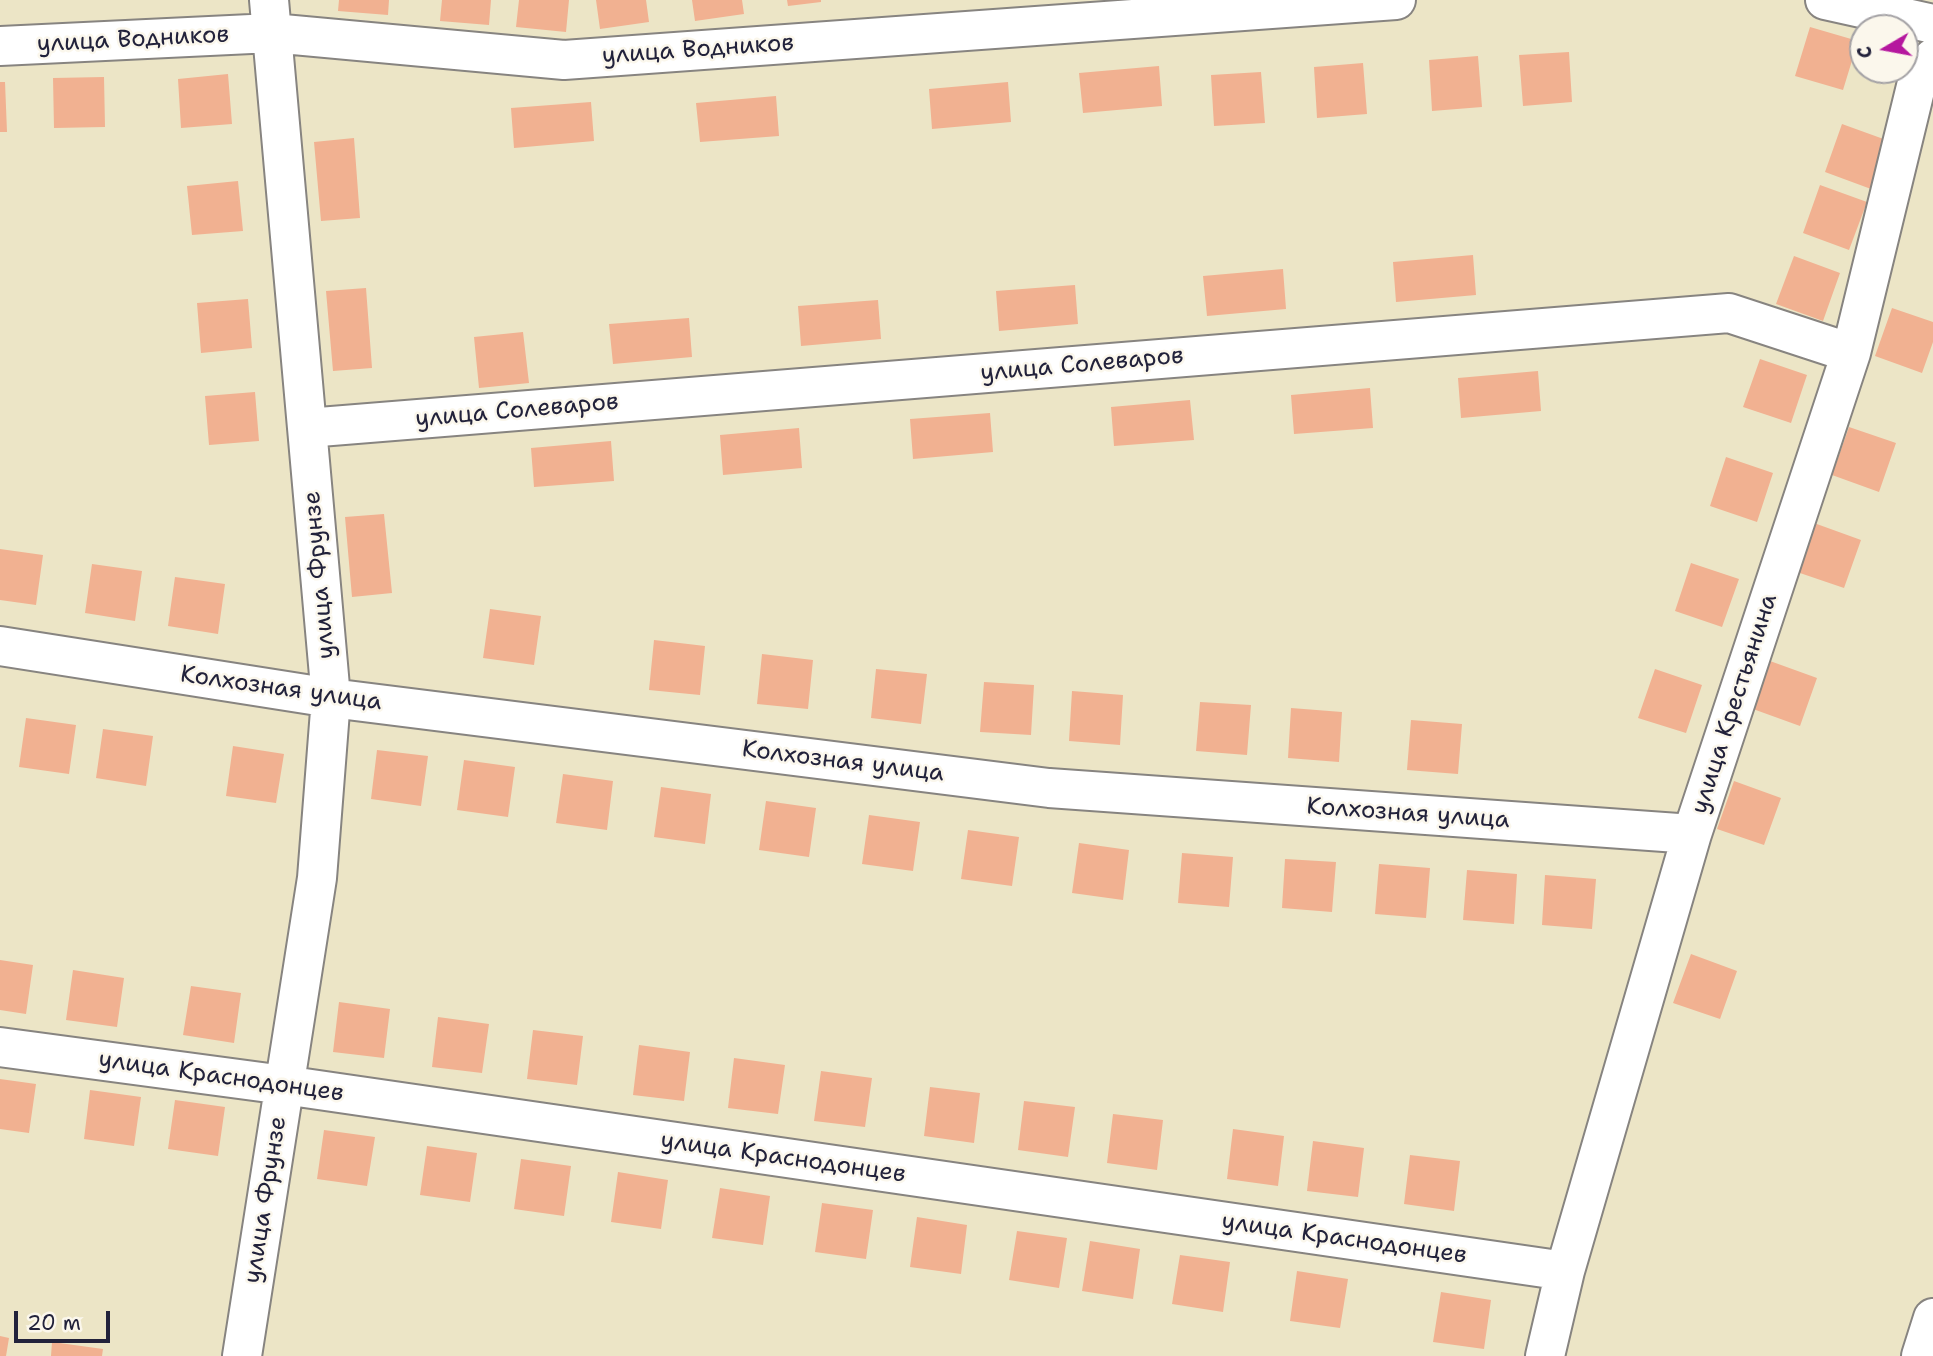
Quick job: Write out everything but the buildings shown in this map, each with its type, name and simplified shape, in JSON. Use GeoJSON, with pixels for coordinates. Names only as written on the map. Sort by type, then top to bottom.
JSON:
{"type":"FeatureCollection","features":[{"type":"Feature","properties":{"kind":"street","name":"улица Водников"},"geometry":{"type":"LineString","coordinates":[[0,46],[271,17],[564,60],[1396,0]]}},
{"type":"Feature","properties":{"kind":"street"},"geometry":{"type":"LineString","coordinates":[[1825,0],[1933,24]]}},
{"type":"Feature","properties":{"kind":"street","name":"улица Фрунзе"},"geometry":{"type":"LineString","coordinates":[[242,1356],[317,878],[331,698],[271,17]]}},
{"type":"Feature","properties":{"kind":"street","name":"улица Крестьянина"},"geometry":{"type":"LineString","coordinates":[[1545,1356],[1565,1271],[1692,834],[1851,353],[1928,71]]}},
{"type":"Feature","properties":{"kind":"street","name":"улица Солеваров"},"geometry":{"type":"LineString","coordinates":[[307,428],[1729,313],[1851,353]]}},
{"type":"Feature","properties":{"kind":"street","name":"Колхозная улица"},"geometry":{"type":"LineString","coordinates":[[0,646],[331,698],[1049,788],[1692,834]]}},
{"type":"Feature","properties":{"kind":"street","name":"улица Краснодонцев"},"geometry":{"type":"LineString","coordinates":[[0,1047],[284,1085],[1565,1271]]}},
{"type":"Feature","properties":{"kind":"street"},"geometry":{"type":"LineString","coordinates":[[1921,1356],[1933,1318]]}}]}
